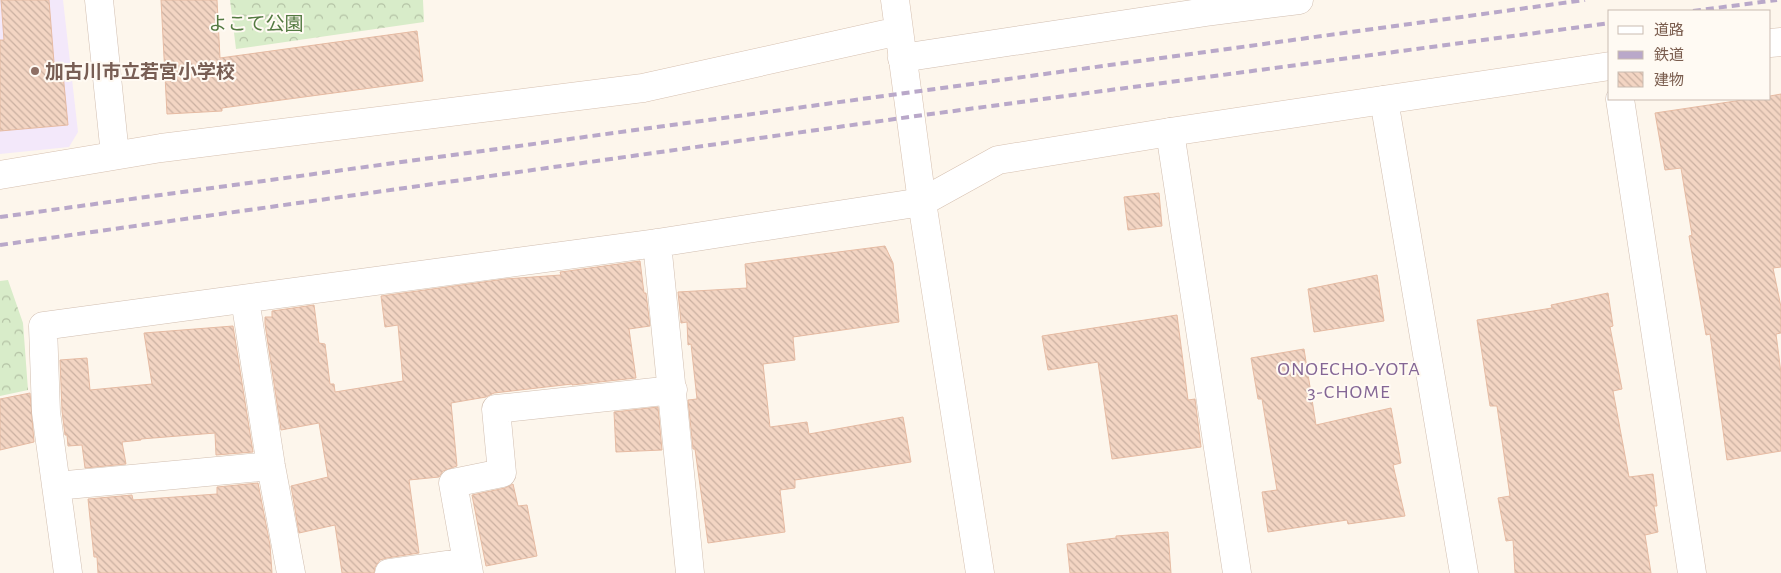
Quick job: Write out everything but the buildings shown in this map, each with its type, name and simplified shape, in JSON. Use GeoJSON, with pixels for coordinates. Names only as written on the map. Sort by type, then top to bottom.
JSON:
{"type":"FeatureCollection","features":[{"type":"Feature","properties":{"kind":"street"},"geometry":{"type":"LineString","coordinates":[[99,0],[115,155]]}},
{"type":"Feature","properties":{"kind":"street"},"geometry":{"type":"LineString","coordinates":[[895,0],[922,202],[980,573]]}},
{"type":"Feature","properties":{"kind":"street"},"geometry":{"type":"LineString","coordinates":[[902,58],[1205,6],[1299,0]]}},
{"type":"Feature","properties":{"kind":"street"},"geometry":{"type":"LineString","coordinates":[[0,175],[171,147],[644,88],[899,31]]}},
{"type":"Feature","properties":{"kind":"street"},"geometry":{"type":"LineString","coordinates":[[68,573],[46,412],[43,326],[657,243],[922,202],[998,160],[1170,132],[1608,66]]}},
{"type":"Feature","properties":{"kind":"street"},"geometry":{"type":"LineString","coordinates":[[1384,100],[1464,573]]}},
{"type":"Feature","properties":{"kind":"street"},"geometry":{"type":"LineString","coordinates":[[1620,100],[1692,573]]}},
{"type":"Feature","properties":{"kind":"street"},"geometry":{"type":"LineString","coordinates":[[1170,132],[1236,573]]}},
{"type":"Feature","properties":{"kind":"street"},"geometry":{"type":"LineString","coordinates":[[657,243],[690,573]]}},
{"type":"Feature","properties":{"kind":"street"},"geometry":{"type":"LineString","coordinates":[[245,298],[271,466],[291,573]]}},
{"type":"Feature","properties":{"kind":"street"},"geometry":{"type":"LineString","coordinates":[[389,573],[468,568],[453,483],[502,473],[496,409],[673,390]]}},
{"type":"Feature","properties":{"kind":"street"},"geometry":{"type":"LineString","coordinates":[[56,486],[271,466]]}},
{"type":"Feature","properties":{"kind":"shaded area","name":"加古川市立若宮小学校"},"geometry":{"type":"Polygon","coordinates":[[[0,0],[63,0],[78,132],[69,147],[0,154],[0,0]]]}},
{"type":"Feature","properties":{"kind":"green space","name":"よこて公園"},"geometry":{"type":"Polygon","coordinates":[[[230,0],[423,0],[424,22],[236,49],[230,0]]]}},
{"type":"Feature","properties":{"kind":"green space"},"geometry":{"type":"Polygon","coordinates":[[[8,280],[23,323],[28,390],[0,396],[0,281],[8,280]]]}},
{"type":"Feature","properties":{"kind":"railway"},"geometry":{"type":"LineString","coordinates":[[0,217],[1585,0]]}},
{"type":"Feature","properties":{"kind":"railway"},"geometry":{"type":"LineString","coordinates":[[1701,10],[1777,0]]}},
{"type":"Feature","properties":{"kind":"railway"},"geometry":{"type":"LineString","coordinates":[[0,245],[909,117],[1608,23]]}},
{"type":"Feature","properties":{"kind":"place","name":"加古川市立若宮小学校"},"geometry":{"type":"Point","coordinates":[35,71]}},
{"type":"Feature","properties":{"kind":"district","name":"ONOECHO-YOTA 3-CHOME"},"geometry":{"type":"Point","coordinates":[1349,380]}}]}
